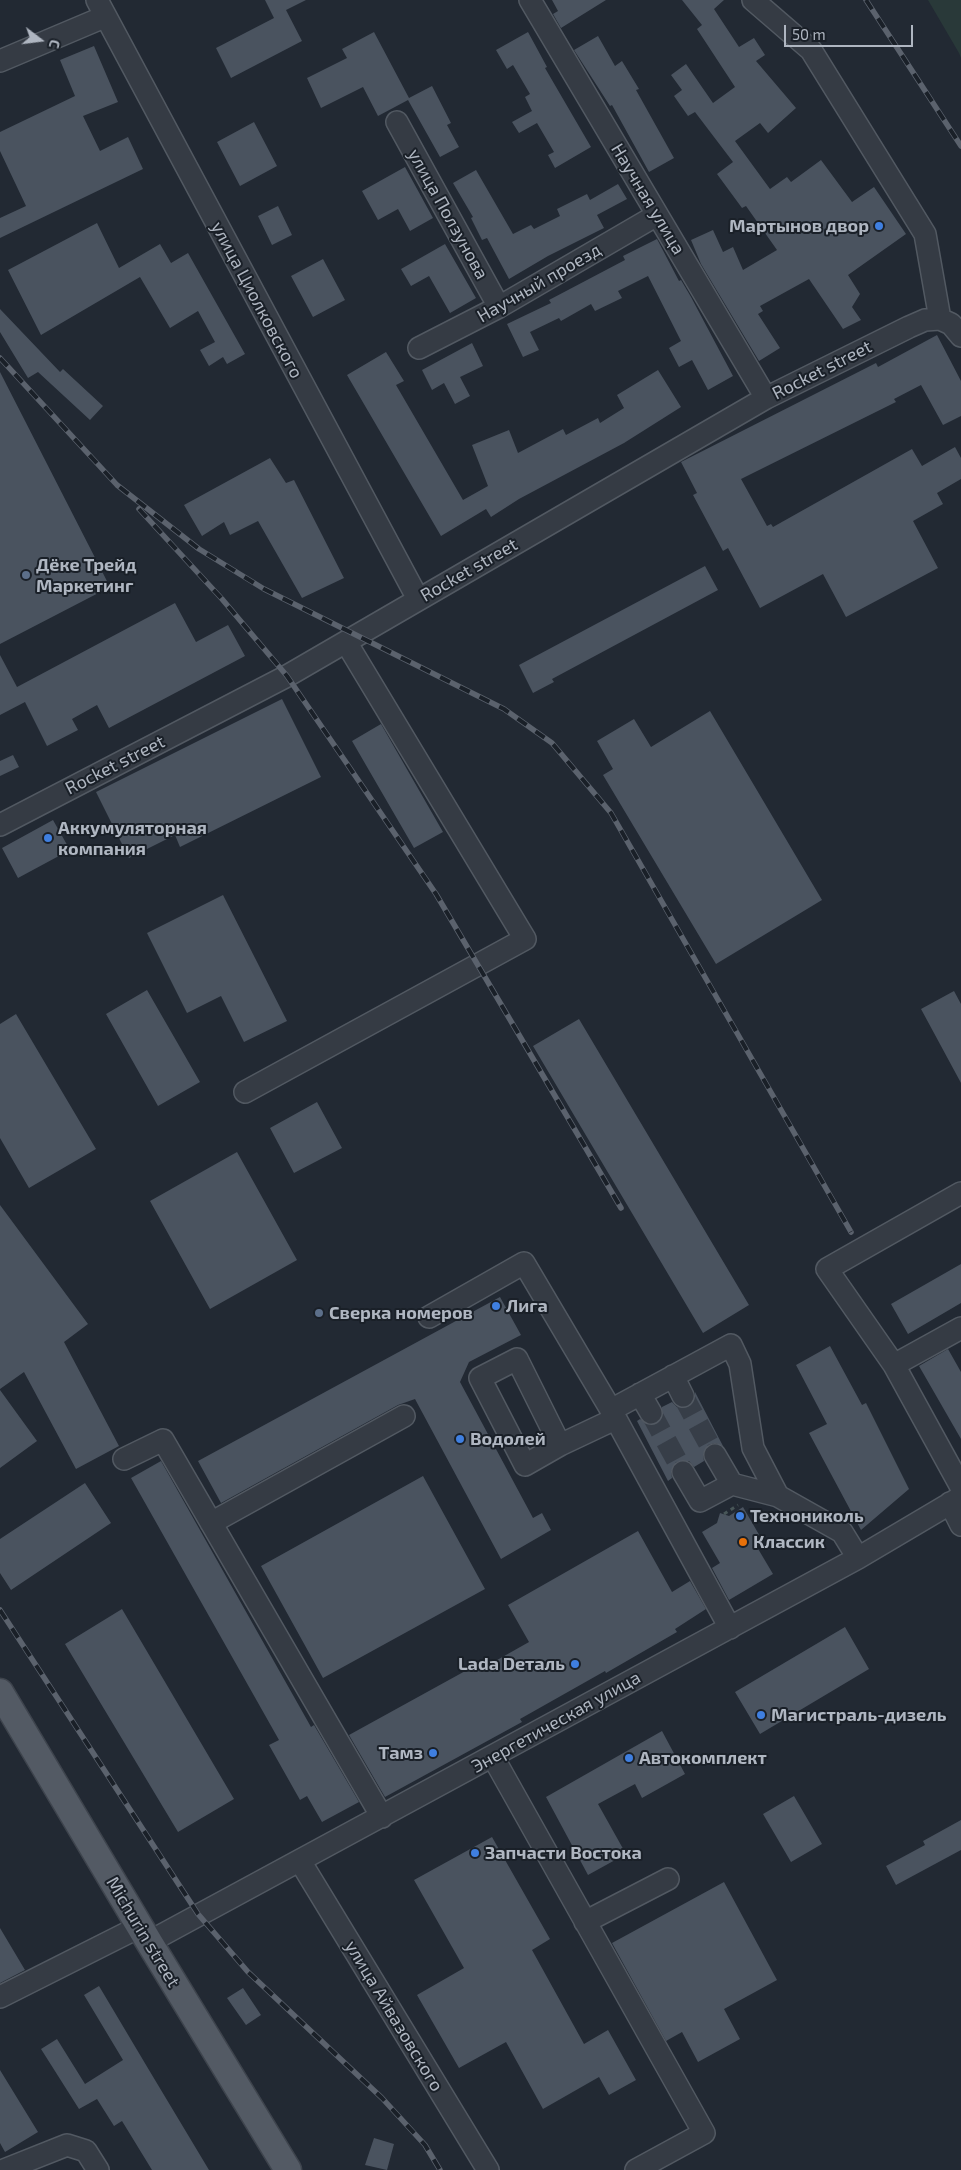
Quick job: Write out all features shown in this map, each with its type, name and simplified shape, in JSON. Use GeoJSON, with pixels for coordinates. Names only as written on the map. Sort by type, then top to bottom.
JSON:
{"type":"FeatureCollection","features":[{"type":"Feature","properties":{"kind":"main road","name":"Michurin street"},"geometry":{"type":"LineString","coordinates":[[0,1692],[144,1934],[288,2170]]}},
{"type":"Feature","properties":{"kind":"street","name":"Научная улица"},"geometry":{"type":"LineString","coordinates":[[530,0],[766,398]]}},
{"type":"Feature","properties":{"kind":"street"},"geometry":{"type":"LineString","coordinates":[[753,0],[811,50],[925,234],[940,319],[951,324],[961,336]]}},
{"type":"Feature","properties":{"kind":"street"},"geometry":{"type":"LineString","coordinates":[[0,61],[100,8]]}},
{"type":"Feature","properties":{"kind":"street","name":"улица Циолковского"},"geometry":{"type":"LineString","coordinates":[[100,8],[418,599]]}},
{"type":"Feature","properties":{"kind":"street","name":"улица Ползунова"},"geometry":{"type":"LineString","coordinates":[[397,122],[499,307]]}},
{"type":"Feature","properties":{"kind":"street","name":"Научный проезд"},"geometry":{"type":"LineString","coordinates":[[419,348],[499,307],[657,214]]}},
{"type":"Feature","properties":{"kind":"street","name":"Rocket street"},"geometry":{"type":"LineString","coordinates":[[0,825],[287,676],[766,398],[909,327],[925,320],[940,319]]}},
{"type":"Feature","properties":{"kind":"street"},"geometry":{"type":"LineString","coordinates":[[245,1092],[525,939],[346,642]]}},
{"type":"Feature","properties":{"kind":"street"},"geometry":{"type":"LineString","coordinates":[[961,1193],[827,1269],[894,1365],[957,1496],[961,1525]]}},
{"type":"Feature","properties":{"kind":"street"},"geometry":{"type":"LineString","coordinates":[[429,1318],[524,1263],[613,1414],[730,1628]]}},
{"type":"Feature","properties":{"kind":"street"},"geometry":{"type":"LineString","coordinates":[[894,1365],[961,1328]]}},
{"type":"Feature","properties":{"kind":"street"},"geometry":{"type":"LineString","coordinates":[[560,1445],[517,1359],[480,1378],[525,1465],[560,1445],[613,1414],[640,1394],[731,1345],[740,1364],[753,1448],[778,1496]]}},
{"type":"Feature","properties":{"kind":"street"},"geometry":{"type":"LineString","coordinates":[[673,1376],[683,1396]]}},
{"type":"Feature","properties":{"kind":"street"},"geometry":{"type":"LineString","coordinates":[[640,1394],[650,1413]]}},
{"type":"Feature","properties":{"kind":"street"},"geometry":{"type":"LineString","coordinates":[[211,1522],[404,1416]]}},
{"type":"Feature","properties":{"kind":"street"},"geometry":{"type":"LineString","coordinates":[[124,1459],[163,1440],[382,1817]]}},
{"type":"Feature","properties":{"kind":"street"},"geometry":{"type":"LineString","coordinates":[[715,1455],[732,1484]]}},
{"type":"Feature","properties":{"kind":"street"},"geometry":{"type":"LineString","coordinates":[[683,1472],[700,1501],[732,1484],[778,1496],[842,1532],[858,1558]]}},
{"type":"Feature","properties":{"kind":"street","name":"Энергетическая улица"},"geometry":{"type":"LineString","coordinates":[[0,1997],[144,1934],[300,1862],[858,1558],[957,1496]]}},
{"type":"Feature","properties":{"kind":"street"},"geometry":{"type":"LineString","coordinates":[[493,1757],[704,2134],[636,2170]]}},
{"type":"Feature","properties":{"kind":"street","name":"улица Айвазовского"},"geometry":{"type":"LineString","coordinates":[[300,1862],[488,2170]]}},
{"type":"Feature","properties":{"kind":"street"},"geometry":{"type":"LineString","coordinates":[[586,1922],[668,1879]]}},
{"type":"Feature","properties":{"kind":"street"},"geometry":{"type":"LineString","coordinates":[[4,2170],[67,2145],[86,2151],[98,2170]]}},
{"type":"Feature","properties":{"kind":"shaded area"},"geometry":{"type":"Polygon","coordinates":[[[928,0],[961,0],[961,58],[959,53],[928,0]]]}},
{"type":"Feature","properties":{"kind":"building"},"geometry":{"type":"Polygon","coordinates":[[[265,0],[306,0],[286,10],[302,41],[231,78],[216,48],[274,18],[265,0]]]}},
{"type":"Feature","properties":{"kind":"building"},"geometry":{"type":"Polygon","coordinates":[[[552,0],[606,0],[561,28],[553,14],[558,11],[552,0]]]}},
{"type":"Feature","properties":{"kind":"building"},"geometry":{"type":"Polygon","coordinates":[[[682,0],[724,0],[714,9],[739,47],[754,38],[765,55],[756,61],[796,108],[768,133],[760,123],[735,141],[770,189],[787,177],[791,182],[821,160],[852,202],[874,187],[906,234],[848,275],[860,294],[852,307],[861,320],[843,329],[809,279],[760,306],[763,311],[758,314],[780,348],[759,361],[701,264],[691,240],[713,230],[723,252],[733,247],[743,270],[777,250],[746,206],[742,208],[717,174],[733,162],[695,112],[688,116],[674,96],[682,90],[671,75],[686,64],[713,103],[735,87],[697,29],[702,25],[682,0]]]}},
{"type":"Feature","properties":{"kind":"building"},"geometry":{"type":"Polygon","coordinates":[[[374,32],[409,98],[432,86],[451,123],[447,125],[459,147],[440,157],[408,100],[378,116],[363,87],[321,108],[307,78],[347,58],[342,49],[374,32]]]}},
{"type":"Feature","properties":{"kind":"building"},"geometry":{"type":"Polygon","coordinates":[[[528,32],[547,67],[545,68],[591,147],[555,168],[548,155],[554,152],[537,123],[519,133],[512,122],[532,111],[525,97],[530,94],[513,65],[507,69],[496,50],[528,32]]]}},
{"type":"Feature","properties":{"kind":"building"},"geometry":{"type":"Polygon","coordinates":[[[598,36],[615,66],[622,61],[639,89],[636,90],[674,158],[649,172],[612,105],[610,106],[574,50],[598,36]]]}},
{"type":"Feature","properties":{"kind":"building"},"geometry":{"type":"Polygon","coordinates":[[[94,46],[118,102],[83,116],[100,151],[128,137],[143,169],[0,238],[0,218],[26,206],[0,151],[0,132],[75,96],[60,60],[94,46]]]}},
{"type":"Feature","properties":{"kind":"building"},"geometry":{"type":"Polygon","coordinates":[[[254,122],[277,166],[240,186],[217,142],[254,122]]]}},
{"type":"Feature","properties":{"kind":"building"},"geometry":{"type":"Polygon","coordinates":[[[405,167],[433,218],[410,231],[398,209],[378,220],[362,191],[405,167]]]}},
{"type":"Feature","properties":{"kind":"building"},"geometry":{"type":"Polygon","coordinates":[[[476,170],[513,234],[531,225],[534,229],[560,216],[557,209],[587,194],[590,200],[618,184],[627,199],[597,215],[604,228],[548,256],[509,279],[487,238],[482,240],[471,218],[473,217],[453,183],[476,170]]]}},
{"type":"Feature","properties":{"kind":"building"},"geometry":{"type":"Polygon","coordinates":[[[278,206],[292,235],[272,245],[258,216],[278,206]]]}},
{"type":"Feature","properties":{"kind":"building"},"geometry":{"type":"Polygon","coordinates":[[[97,223],[119,268],[160,244],[171,263],[188,253],[245,354],[227,364],[223,357],[209,366],[200,350],[215,342],[198,311],[170,328],[140,277],[41,335],[8,270],[97,223]]]}},
{"type":"Feature","properties":{"kind":"building"},"geometry":{"type":"Polygon","coordinates":[[[657,239],[679,281],[681,280],[691,297],[733,376],[708,390],[692,360],[679,367],[669,348],[681,341],[648,276],[618,291],[622,298],[595,311],[591,304],[561,321],[559,318],[530,332],[539,350],[523,357],[507,324],[551,303],[549,300],[625,260],[623,256],[657,239]]]}},
{"type":"Feature","properties":{"kind":"building"},"geometry":{"type":"Polygon","coordinates":[[[445,244],[476,298],[450,313],[429,276],[411,286],[401,269],[445,244]]]}},
{"type":"Feature","properties":{"kind":"building"},"geometry":{"type":"Polygon","coordinates":[[[323,259],[345,300],[313,317],[291,276],[323,259]]]}},
{"type":"Feature","properties":{"kind":"building"},"geometry":{"type":"Polygon","coordinates":[[[0,309],[60,372],[63,369],[103,406],[90,420],[38,372],[28,378],[0,332],[0,309]]]}},
{"type":"Feature","properties":{"kind":"building"},"geometry":{"type":"Polygon","coordinates":[[[937,335],[961,381],[961,416],[943,425],[921,385],[894,399],[896,402],[741,479],[767,526],[771,524],[773,527],[912,449],[922,466],[955,447],[961,458],[961,479],[937,493],[943,504],[913,521],[938,568],[846,617],[823,574],[760,608],[728,548],[723,551],[693,495],[697,493],[681,462],[876,363],[878,367],[937,335]]]}},
{"type":"Feature","properties":{"kind":"building"},"geometry":{"type":"Polygon","coordinates":[[[472,343],[483,366],[460,377],[470,396],[455,404],[444,383],[432,390],[422,370],[472,343]]]}},
{"type":"Feature","properties":{"kind":"building"},"geometry":{"type":"Polygon","coordinates":[[[386,352],[404,381],[396,385],[463,500],[488,486],[472,445],[509,430],[518,453],[563,429],[566,435],[598,418],[600,423],[624,408],[617,395],[658,370],[681,407],[624,443],[519,499],[491,517],[486,509],[441,536],[347,375],[386,352]]]}},
{"type":"Feature","properties":{"kind":"building"},"geometry":{"type":"Polygon","coordinates":[[[0,372],[110,587],[0,644],[0,372]]]}},
{"type":"Feature","properties":{"kind":"building"},"geometry":{"type":"Polygon","coordinates":[[[270,458],[286,483],[294,480],[344,578],[302,598],[258,521],[230,535],[224,522],[202,536],[184,505],[270,458]]]}},
{"type":"Feature","properties":{"kind":"building"},"geometry":{"type":"Polygon","coordinates":[[[705,566],[718,590],[552,679],[554,682],[533,693],[519,665],[705,566]]]}},
{"type":"Feature","properties":{"kind":"building"},"geometry":{"type":"Polygon","coordinates":[[[175,603],[196,642],[228,625],[245,656],[109,728],[97,705],[72,719],[78,730],[47,746],[25,702],[0,715],[0,655],[17,687],[175,603]]]}},
{"type":"Feature","properties":{"kind":"building"},"geometry":{"type":"Polygon","coordinates":[[[282,699],[321,777],[180,847],[175,835],[129,858],[96,792],[282,699]]]}},
{"type":"Feature","properties":{"kind":"building"},"geometry":{"type":"Polygon","coordinates":[[[710,711],[822,900],[716,964],[603,775],[613,769],[597,741],[634,719],[651,747],[710,711]]]}},
{"type":"Feature","properties":{"kind":"building"},"geometry":{"type":"Polygon","coordinates":[[[381,724],[443,832],[414,848],[352,741],[381,724]]]}},
{"type":"Feature","properties":{"kind":"building"},"geometry":{"type":"Polygon","coordinates":[[[13,755],[19,767],[0,776],[0,761],[13,755]]]}},
{"type":"Feature","properties":{"kind":"building"},"geometry":{"type":"Polygon","coordinates":[[[53,820],[70,850],[18,878],[2,848],[53,820]]]}},
{"type":"Feature","properties":{"kind":"building"},"geometry":{"type":"Polygon","coordinates":[[[223,895],[287,1021],[244,1042],[221,996],[187,1013],[147,933],[223,895]]]}},
{"type":"Feature","properties":{"kind":"building"},"geometry":{"type":"Polygon","coordinates":[[[147,990],[200,1082],[158,1106],[106,1014],[147,990]]]}},
{"type":"Feature","properties":{"kind":"building"},"geometry":{"type":"Polygon","coordinates":[[[954,991],[961,1004],[961,1083],[921,1009],[954,991]]]}},
{"type":"Feature","properties":{"kind":"building"},"geometry":{"type":"Polygon","coordinates":[[[16,1014],[96,1149],[29,1188],[0,1138],[0,1024],[16,1014]]]}},
{"type":"Feature","properties":{"kind":"building"},"geometry":{"type":"Polygon","coordinates":[[[579,1019],[749,1305],[703,1333],[533,1046],[579,1019]]]}},
{"type":"Feature","properties":{"kind":"building"},"geometry":{"type":"Polygon","coordinates":[[[317,1102],[342,1148],[294,1173],[270,1128],[317,1102]]]}},
{"type":"Feature","properties":{"kind":"building"},"geometry":{"type":"Polygon","coordinates":[[[237,1152],[297,1260],[210,1309],[150,1201],[237,1152]]]}},
{"type":"Feature","properties":{"kind":"building"},"geometry":{"type":"Polygon","coordinates":[[[0,1205],[88,1324],[64,1342],[119,1446],[76,1469],[24,1372],[0,1389],[0,1205]]]}},
{"type":"Feature","properties":{"kind":"building"},"geometry":{"type":"Polygon","coordinates":[[[961,1264],[961,1303],[908,1334],[891,1304],[961,1264]]]}},
{"type":"Feature","properties":{"kind":"building"},"geometry":{"type":"Polygon","coordinates":[[[500,1297],[521,1335],[469,1362],[460,1382],[533,1518],[542,1513],[551,1530],[501,1559],[415,1399],[398,1405],[221,1503],[198,1461],[500,1297]]]}},
{"type":"Feature","properties":{"kind":"building"},"geometry":{"type":"Polygon","coordinates":[[[830,1346],[862,1405],[866,1403],[909,1489],[861,1530],[809,1433],[827,1424],[796,1365],[830,1346]]]}},
{"type":"Feature","properties":{"kind":"building"},"geometry":{"type":"Polygon","coordinates":[[[948,1349],[961,1372],[961,1439],[919,1366],[948,1349]]]}},
{"type":"Feature","properties":{"kind":"building"},"geometry":{"type":"Polygon","coordinates":[[[0,1390],[37,1441],[0,1468],[0,1390]]]}},
{"type":"Feature","properties":{"kind":"building"},"geometry":{"type":"Polygon","coordinates":[[[695,1392],[723,1446],[715,1443],[708,1445],[703,1455],[704,1461],[694,1467],[689,1461],[676,1462],[671,1472],[672,1478],[668,1481],[637,1421],[640,1419],[651,1425],[657,1424],[662,1419],[662,1407],[672,1402],[677,1407],[688,1407],[694,1402],[695,1392]]]}},
{"type":"Feature","properties":{"kind":"building"},"geometry":{"type":"Polygon","coordinates":[[[161,1461],[311,1727],[314,1725],[359,1802],[322,1822],[307,1796],[300,1800],[269,1745],[279,1740],[131,1478],[161,1461]]]}},
{"type":"Feature","properties":{"kind":"building"},"geometry":{"type":"Polygon","coordinates":[[[423,1476],[485,1589],[323,1678],[261,1566],[423,1476]]]}},
{"type":"Feature","properties":{"kind":"building"},"geometry":{"type":"Polygon","coordinates":[[[85,1483],[111,1523],[11,1590],[0,1573],[0,1539],[85,1483]]]}},
{"type":"Feature","properties":{"kind":"building"},"geometry":{"type":"Polygon","coordinates":[[[743,1507],[761,1538],[754,1542],[773,1574],[729,1600],[712,1568],[720,1563],[702,1532],[717,1523],[720,1513],[729,1516],[743,1507]]]}},
{"type":"Feature","properties":{"kind":"building"},"geometry":{"type":"Polygon","coordinates":[[[638,1531],[672,1592],[690,1581],[706,1609],[675,1629],[677,1632],[520,1719],[522,1722],[385,1797],[349,1735],[487,1659],[490,1664],[529,1642],[508,1605],[638,1531]]]}},
{"type":"Feature","properties":{"kind":"building"},"geometry":{"type":"Polygon","coordinates":[[[122,1609],[234,1799],[178,1832],[65,1644],[122,1609]]]}},
{"type":"Feature","properties":{"kind":"building"},"geometry":{"type":"Polygon","coordinates":[[[845,1627],[869,1669],[760,1734],[735,1692],[845,1627]]]}},
{"type":"Feature","properties":{"kind":"building"},"geometry":{"type":"Polygon","coordinates":[[[662,1731],[685,1774],[642,1798],[635,1784],[598,1804],[626,1854],[588,1875],[546,1797],[662,1731]]]}},
{"type":"Feature","properties":{"kind":"building"},"geometry":{"type":"Polygon","coordinates":[[[794,1796],[822,1844],[791,1862],[763,1814],[794,1796]]]}},
{"type":"Feature","properties":{"kind":"building"},"geometry":{"type":"Polygon","coordinates":[[[961,1820],[961,1850],[896,1885],[886,1866],[925,1845],[923,1841],[961,1820]]]}},
{"type":"Feature","properties":{"kind":"building"},"geometry":{"type":"Polygon","coordinates":[[[492,1837],[550,1939],[532,1950],[584,2044],[608,2030],[636,2080],[609,2095],[599,2077],[543,2109],[506,2042],[459,2068],[417,1995],[464,1968],[414,1880],[492,1837]]]}},
{"type":"Feature","properties":{"kind":"building"},"geometry":{"type":"Polygon","coordinates":[[[724,1882],[777,1980],[724,2009],[740,2039],[698,2062],[682,2032],[666,2041],[612,1943],[724,1882]]]}},
{"type":"Feature","properties":{"kind":"building"},"geometry":{"type":"Polygon","coordinates":[[[0,1928],[25,1970],[0,1983],[0,1928]]]}},
{"type":"Feature","properties":{"kind":"building"},"geometry":{"type":"Polygon","coordinates":[[[99,1986],[209,2170],[152,2170],[122,2121],[114,2126],[97,2099],[79,2109],[41,2049],[57,2039],[85,2084],[123,2060],[84,1995],[99,1986]]]}},
{"type":"Feature","properties":{"kind":"building"},"geometry":{"type":"Polygon","coordinates":[[[243,1988],[261,2015],[246,2025],[227,1998],[243,1988]]]}},
{"type":"Feature","properties":{"kind":"building"},"geometry":{"type":"Polygon","coordinates":[[[0,2070],[38,2132],[5,2152],[0,2143],[0,2070]]]}},
{"type":"Feature","properties":{"kind":"building"},"geometry":{"type":"Polygon","coordinates":[[[374,2138],[394,2144],[387,2170],[365,2165],[374,2138]]]}},
{"type":"Feature","properties":{"kind":"tunnel"},"geometry":{"type":"LineString","coordinates":[[683,1396],[715,1455]]}},
{"type":"Feature","properties":{"kind":"tunnel"},"geometry":{"type":"LineString","coordinates":[[651,1413],[683,1472]]}},
{"type":"Feature","properties":{"kind":"railway"},"geometry":{"type":"LineString","coordinates":[[866,0],[961,146]]}},
{"type":"Feature","properties":{"kind":"railway"},"geometry":{"type":"LineString","coordinates":[[0,358],[117,485],[199,549],[264,589],[504,709],[552,743],[611,813],[851,1232]]}},
{"type":"Feature","properties":{"kind":"railway"},"geometry":{"type":"LineString","coordinates":[[139,509],[222,599],[287,676],[436,894],[621,1208]]}},
{"type":"Feature","properties":{"kind":"railway"},"geometry":{"type":"LineString","coordinates":[[0,1610],[198,1914],[248,1972],[382,2098],[425,2145],[440,2170]]}},
{"type":"Feature","properties":{"kind":"place","name":"Мартынов двор"},"geometry":{"type":"Point","coordinates":[879,226]}},
{"type":"Feature","properties":{"kind":"place","name":"Дёке Трейд Маркетинг"},"geometry":{"type":"Point","coordinates":[26,575]}},
{"type":"Feature","properties":{"kind":"place","name":"Аккумуляторная компания"},"geometry":{"type":"Point","coordinates":[48,838]}},
{"type":"Feature","properties":{"kind":"place","name":"Лига"},"geometry":{"type":"Point","coordinates":[496,1306]}},
{"type":"Feature","properties":{"kind":"place","name":"Сверка номеров"},"geometry":{"type":"Point","coordinates":[319,1313]}},
{"type":"Feature","properties":{"kind":"place","name":"Водолей"},"geometry":{"type":"Point","coordinates":[460,1439]}},
{"type":"Feature","properties":{"kind":"place","name":"Технониколь"},"geometry":{"type":"Point","coordinates":[740,1516]}},
{"type":"Feature","properties":{"kind":"place","name":"Классик"},"geometry":{"type":"Point","coordinates":[743,1542]}},
{"type":"Feature","properties":{"kind":"place","name":"Lada Dеталь"},"geometry":{"type":"Point","coordinates":[575,1664]}},
{"type":"Feature","properties":{"kind":"place","name":"Магистраль-дизель"},"geometry":{"type":"Point","coordinates":[761,1715]}},
{"type":"Feature","properties":{"kind":"place","name":"Тамз"},"geometry":{"type":"Point","coordinates":[433,1753]}},
{"type":"Feature","properties":{"kind":"place","name":"Автокомплект"},"geometry":{"type":"Point","coordinates":[629,1758]}},
{"type":"Feature","properties":{"kind":"place","name":"Запчасти Востока"},"geometry":{"type":"Point","coordinates":[475,1853]}}]}
